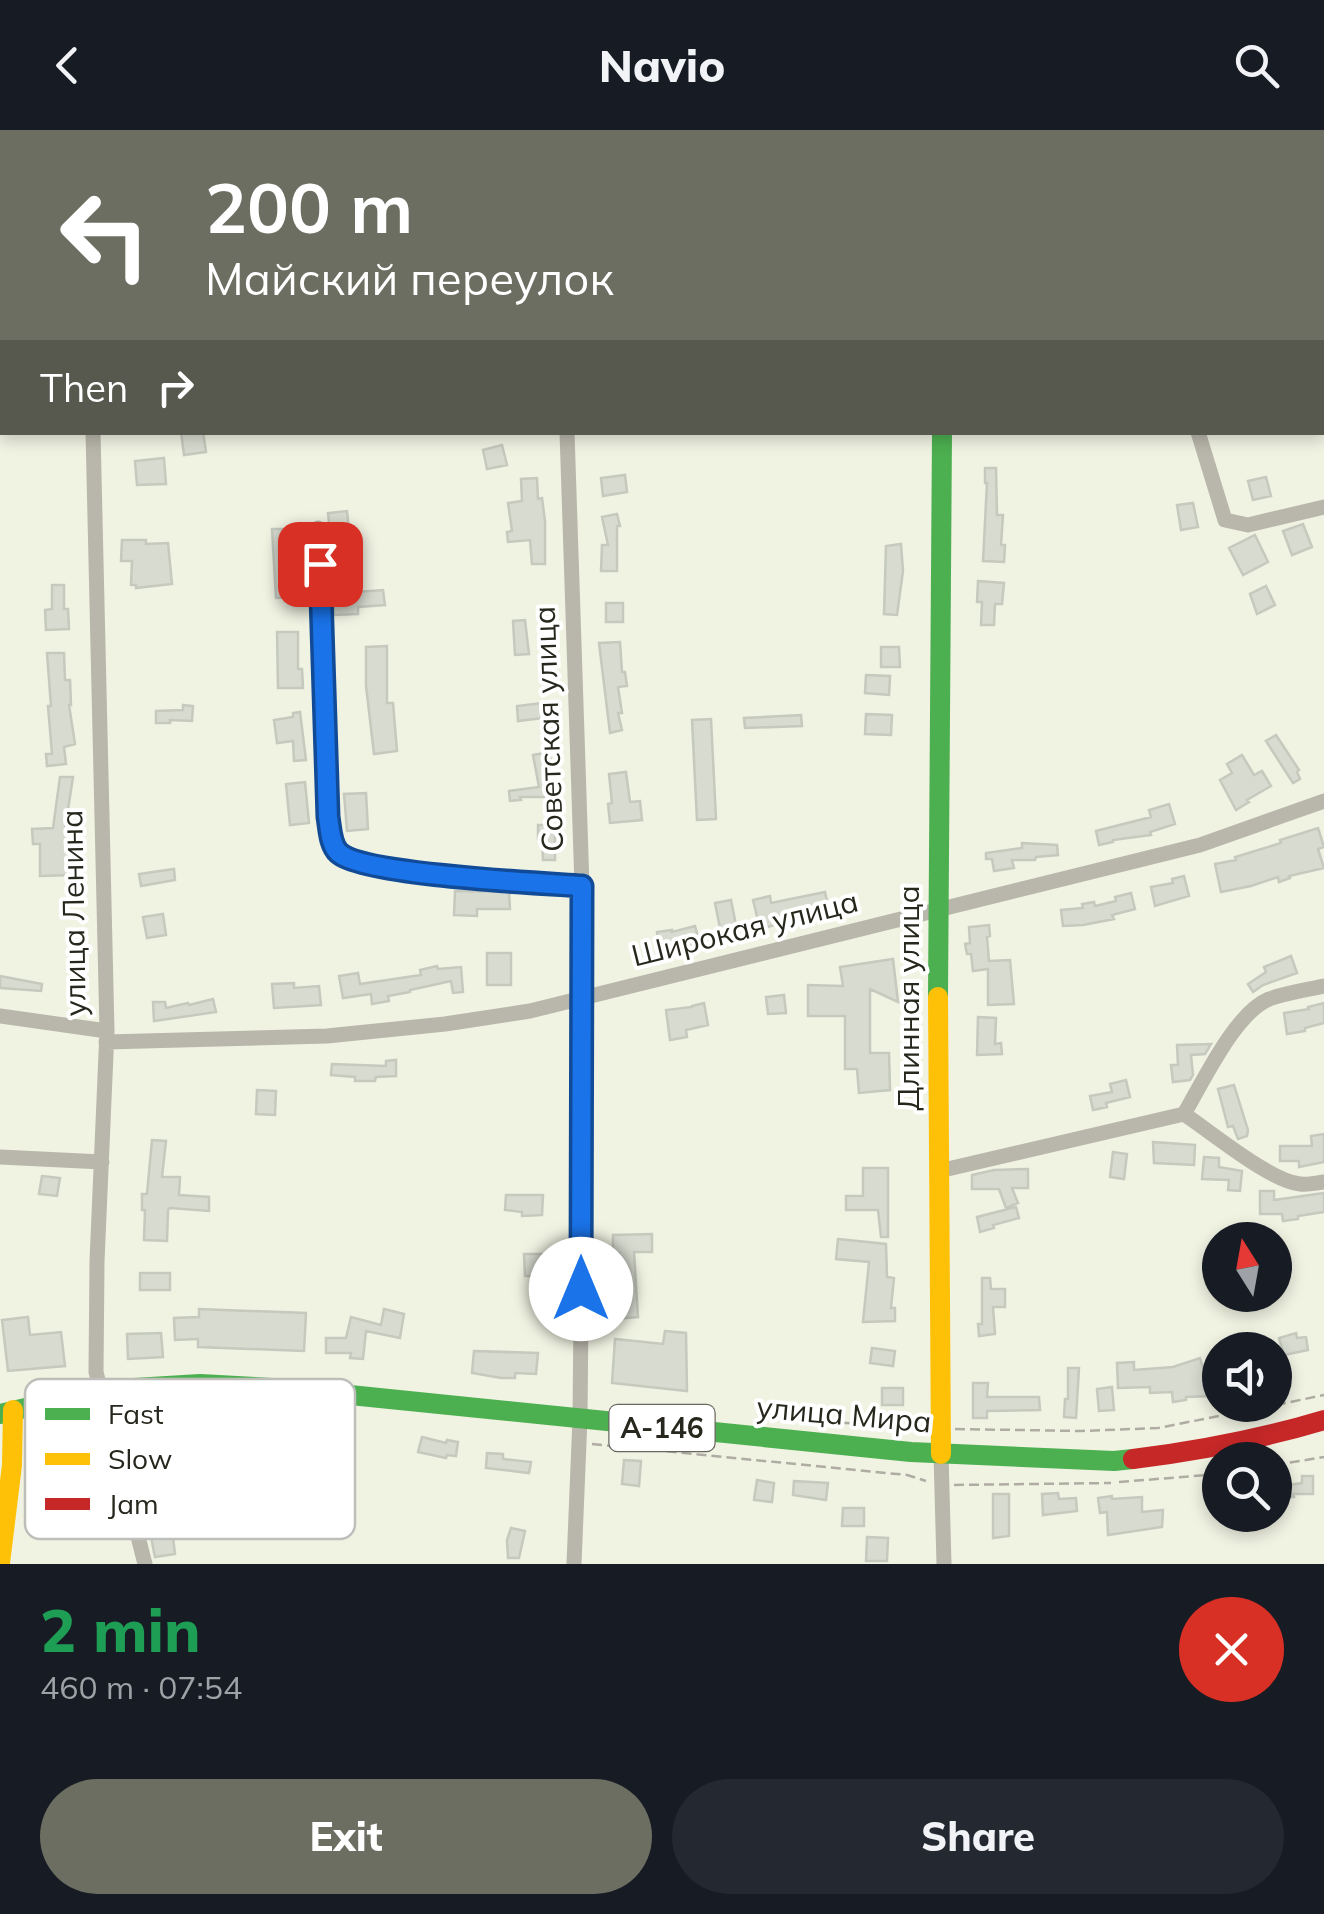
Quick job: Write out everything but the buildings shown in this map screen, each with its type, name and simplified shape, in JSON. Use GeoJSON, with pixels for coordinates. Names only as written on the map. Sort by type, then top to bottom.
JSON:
{"type":"FeatureCollection","features":[{"type":"Feature","properties":{"kind":"main road","name":"Длинная улица"},"geometry":{"type":"LineString","coordinates":[[941,1454],[938,911],[942,435]]}},
{"type":"Feature","properties":{"kind":"main road","name":"улица Мира"},"geometry":{"type":"LineString","coordinates":[[355,1395],[941,1454],[1114,1460],[1196,1450],[1324,1420]]}},
{"type":"Feature","properties":{"kind":"main road"},"geometry":{"type":"LineString","coordinates":[[0,1562],[12,1464],[7,1412]]}},
{"type":"Feature","properties":{"kind":"street","name":"улица Ленина"},"geometry":{"type":"LineString","coordinates":[[93,435],[106,1037],[97,1261],[98,1379]]}},
{"type":"Feature","properties":{"kind":"street","name":"Советская улица"},"geometry":{"type":"LineString","coordinates":[[567,435],[584,997],[580,1418],[574,1564]]}},
{"type":"Feature","properties":{"kind":"street"},"geometry":{"type":"LineString","coordinates":[[1199,435],[1225,520],[1248,525],[1324,506]]}},
{"type":"Feature","properties":{"kind":"street"},"geometry":{"type":"LineString","coordinates":[[318,528],[328,817],[338,852],[357,862],[424,873],[582,886]]}},
{"type":"Feature","properties":{"kind":"street","name":"Широкая улица"},"geometry":{"type":"LineString","coordinates":[[0,1016],[106,1037],[327,1036],[530,1012],[1200,845],[1324,801]]}},
{"type":"Feature","properties":{"kind":"street"},"geometry":{"type":"LineString","coordinates":[[938,1171],[1184,1114],[1226,1043],[1249,1014],[1267,1000],[1324,986]]}},
{"type":"Feature","properties":{"kind":"street"},"geometry":{"type":"LineString","coordinates":[[1184,1114],[1286,1180],[1302,1184],[1324,1182]]}},
{"type":"Feature","properties":{"kind":"street"},"geometry":{"type":"LineString","coordinates":[[0,1157],[102,1162]]}},
{"type":"Feature","properties":{"kind":"street","name":"Длинная улица"},"geometry":{"type":"LineString","coordinates":[[941,1454],[944,1564]]}},
{"type":"Feature","properties":{"kind":"street","name":"улица Ленина"},"geometry":{"type":"LineString","coordinates":[[139,1539],[145,1564]]}},
{"type":"Feature","properties":{"kind":"path"},"geometry":{"type":"LineString","coordinates":[[1292,1402],[1324,1395]]}},
{"type":"Feature","properties":{"kind":"path"},"geometry":{"type":"LineString","coordinates":[[826,1422],[1081,1431],[1158,1428],[1202,1419]]}},
{"type":"Feature","properties":{"kind":"path"},"geometry":{"type":"LineString","coordinates":[[579,1442],[908,1476],[942,1484],[1090,1484],[1202,1475]]}},
{"type":"Feature","properties":{"kind":"path"},"geometry":{"type":"LineString","coordinates":[[1292,1462],[1324,1457]]}},
{"type":"Feature","properties":{"kind":"traffic: fast"},"geometry":{"type":"LineString","coordinates":[[938,997],[942,435]]}},
{"type":"Feature","properties":{"kind":"traffic: fast"},"geometry":{"type":"LineString","coordinates":[[355,1396],[911,1452],[1133,1459]]}},
{"type":"Feature","properties":{"kind":"traffic: fast"},"geometry":{"type":"LineString","coordinates":[[0,1414],[25,1408]]}},
{"type":"Feature","properties":{"kind":"traffic: slow"},"geometry":{"type":"LineString","coordinates":[[938,997],[941,1454]]}},
{"type":"Feature","properties":{"kind":"traffic: slow"},"geometry":{"type":"LineString","coordinates":[[0,1563],[12,1465],[13,1410]]}},
{"type":"Feature","properties":{"kind":"traffic: jam"},"geometry":{"type":"LineString","coordinates":[[1133,1459],[1229,1444],[1324,1420]]}},
{"type":"Feature","properties":{"kind":"route"},"geometry":{"type":"LineString","coordinates":[[320,564],[328,817],[338,852],[357,862],[424,873],[582,886],[581,1289]]}}]}
